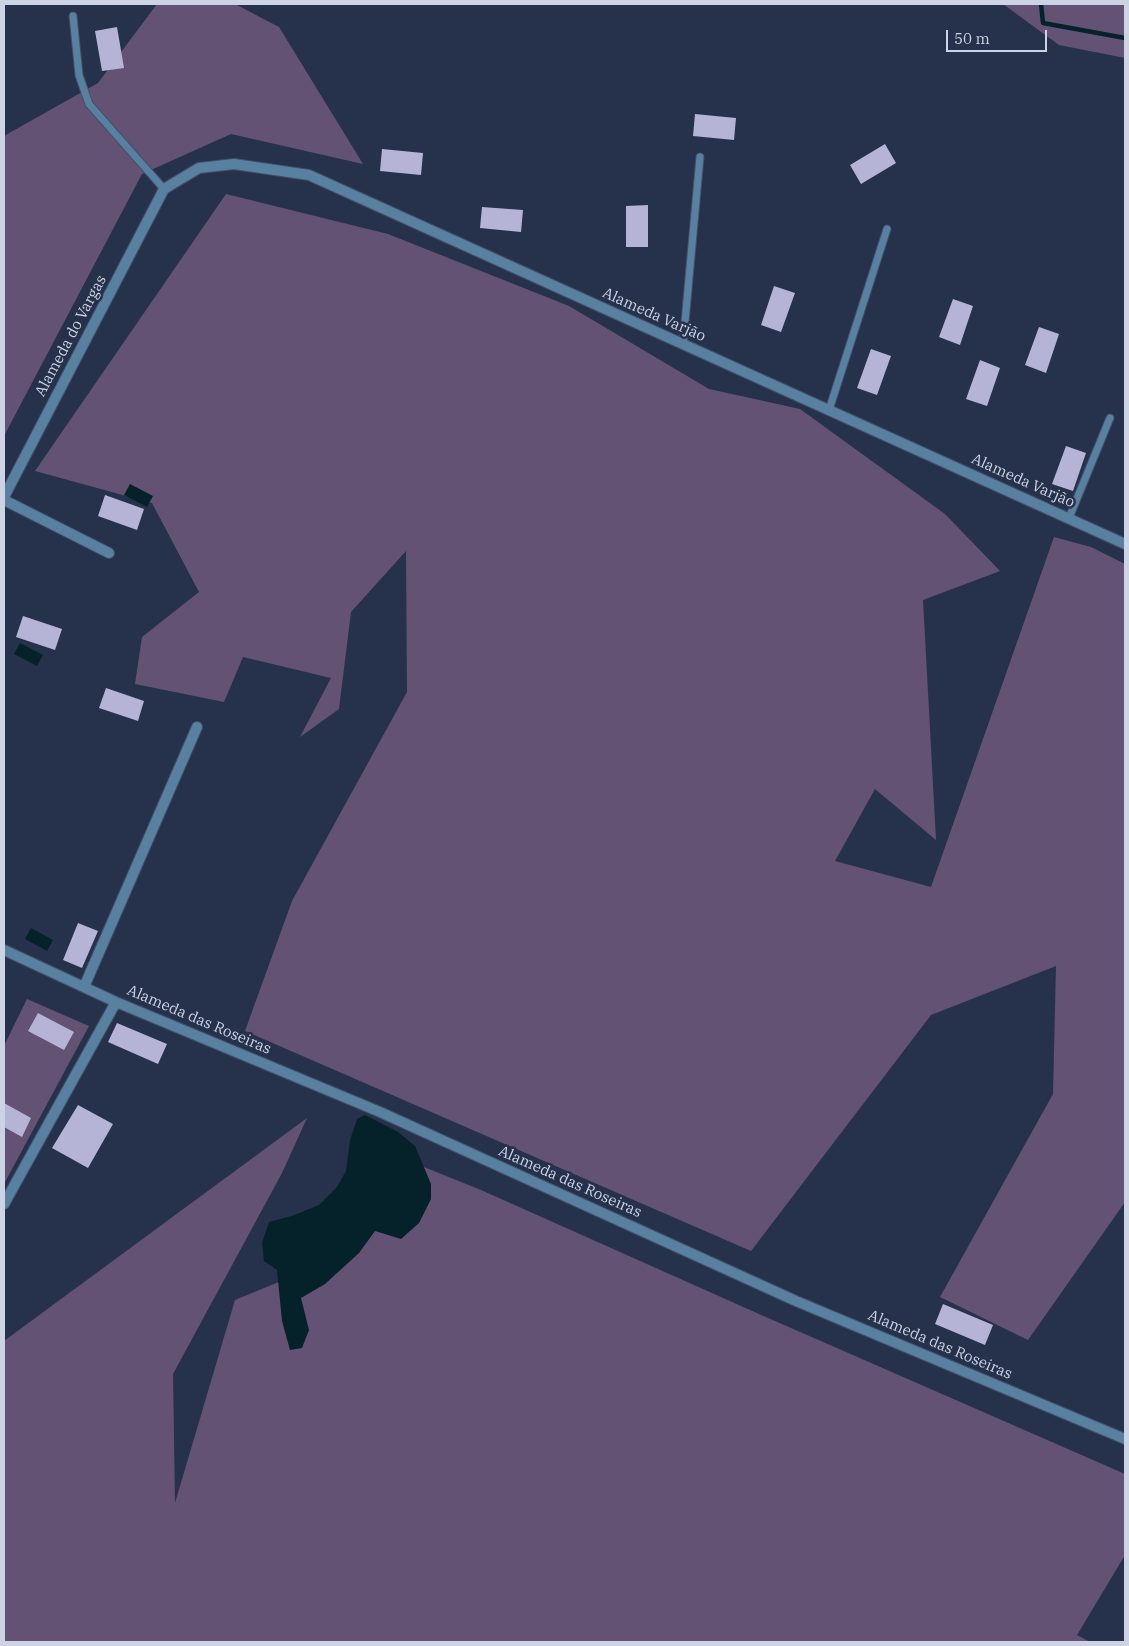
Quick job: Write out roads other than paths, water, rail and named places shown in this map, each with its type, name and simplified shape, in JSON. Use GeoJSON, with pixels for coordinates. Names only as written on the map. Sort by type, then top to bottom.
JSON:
{"type":"FeatureCollection","features":[{"type":"Feature","properties":{"kind":"street","name":"Alameda Varjão"},"geometry":{"type":"LineString","coordinates":[[164,189],[199,168],[234,164],[309,176],[1125,544]]}},
{"type":"Feature","properties":{"kind":"street","name":"Alameda do Vargas"},"geometry":{"type":"LineString","coordinates":[[4,499],[164,189]]}},
{"type":"Feature","properties":{"kind":"street"},"geometry":{"type":"LineString","coordinates":[[4,499],[110,553]]}},
{"type":"Feature","properties":{"kind":"street"},"geometry":{"type":"LineString","coordinates":[[84,987],[197,727]]}},
{"type":"Feature","properties":{"kind":"street","name":"Alameda das Roseiras"},"geometry":{"type":"LineString","coordinates":[[4,950],[116,1002],[380,1112],[796,1301],[1125,1439]]}},
{"type":"Feature","properties":{"kind":"street"},"geometry":{"type":"LineString","coordinates":[[4,1204],[116,1002]]}},
{"type":"Feature","properties":{"kind":"lane"},"geometry":{"type":"LineString","coordinates":[[73,16],[79,75],[89,104],[164,189]]}},
{"type":"Feature","properties":{"kind":"lane"},"geometry":{"type":"LineString","coordinates":[[683,344],[700,157]]}},
{"type":"Feature","properties":{"kind":"lane"},"geometry":{"type":"LineString","coordinates":[[829,410],[887,229]]}},
{"type":"Feature","properties":{"kind":"lane"},"geometry":{"type":"LineString","coordinates":[[1069,518],[1110,418]]}},
{"type":"Feature","properties":{"kind":"water"},"geometry":{"type":"Polygon","coordinates":[[[130,484],[153,496],[147,507],[124,495],[130,484]]]}},
{"type":"Feature","properties":{"kind":"water"},"geometry":{"type":"Polygon","coordinates":[[[20,643],[43,655],[37,666],[14,654],[20,643]]]}},
{"type":"Feature","properties":{"kind":"water"},"geometry":{"type":"Polygon","coordinates":[[[31,928],[53,940],[47,951],[25,939],[31,928]]]}},
{"type":"Feature","properties":{"kind":"water"},"geometry":{"type":"Polygon","coordinates":[[[365,1115],[398,1132],[415,1146],[431,1184],[431,1199],[419,1223],[401,1239],[375,1231],[359,1253],[325,1284],[301,1298],[309,1330],[302,1348],[290,1350],[282,1321],[277,1270],[264,1261],[262,1243],[269,1222],[292,1216],[319,1205],[337,1187],[346,1171],[350,1140],[357,1119],[365,1115]]]}},
{"type":"Feature","properties":{"kind":"waterway"},"geometry":{"type":"LineString","coordinates":[[1041,4],[1043,23],[1125,38]]}}]}
